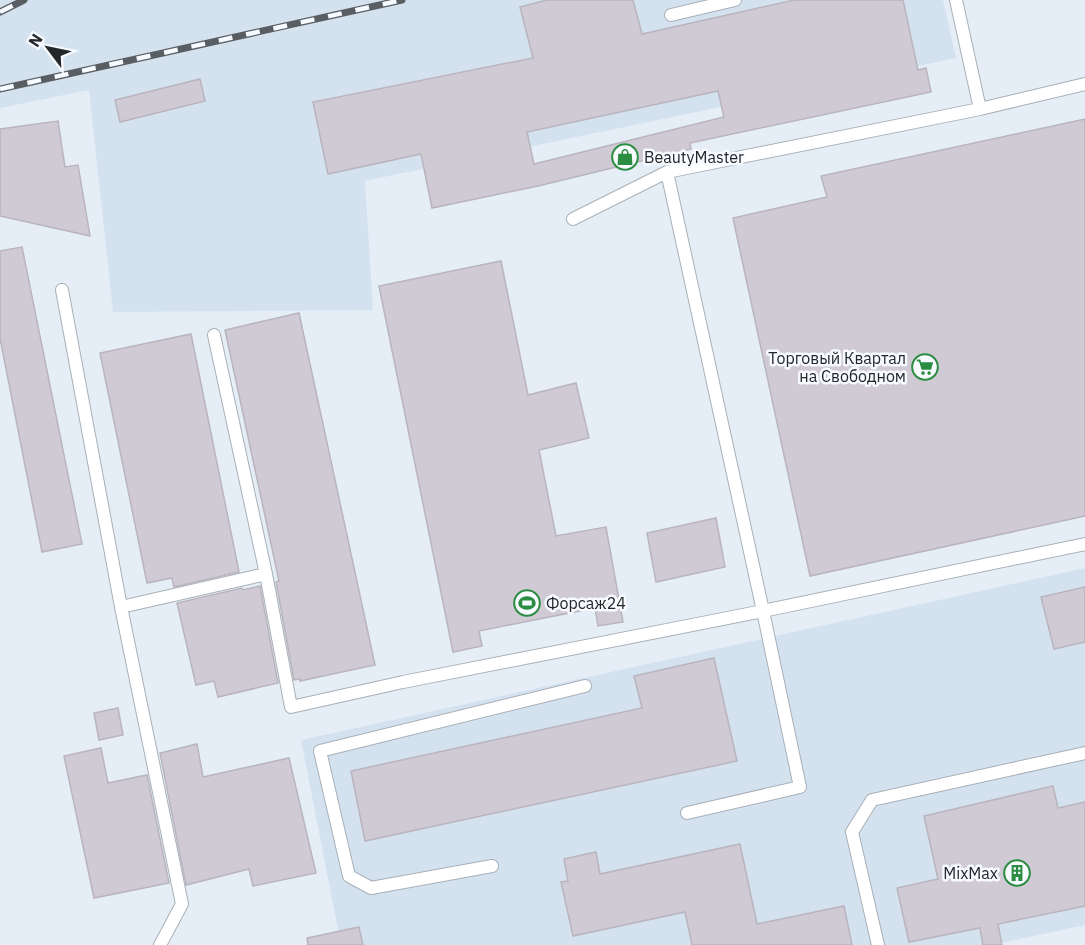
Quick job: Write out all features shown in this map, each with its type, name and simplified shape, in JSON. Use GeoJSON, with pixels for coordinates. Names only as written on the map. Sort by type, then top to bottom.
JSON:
{"type":"FeatureCollection","features":[{"type":"Feature","properties":{"kind":"lane"},"geometry":{"type":"LineString","coordinates":[[671,15],[735,0]]}},
{"type":"Feature","properties":{"kind":"lane"},"geometry":{"type":"LineString","coordinates":[[956,0],[980,109]]}},
{"type":"Feature","properties":{"kind":"lane"},"geometry":{"type":"LineString","coordinates":[[573,219],[667,172],[980,109],[1085,84]]}},
{"type":"Feature","properties":{"kind":"lane"},"geometry":{"type":"LineString","coordinates":[[667,172],[800,787],[687,813]]}},
{"type":"Feature","properties":{"kind":"lane"},"geometry":{"type":"LineString","coordinates":[[62,290],[121,607],[182,904],[160,945]]}},
{"type":"Feature","properties":{"kind":"lane"},"geometry":{"type":"LineString","coordinates":[[214,335],[266,574],[291,707],[403,682],[763,611],[1085,544]]}},
{"type":"Feature","properties":{"kind":"lane"},"geometry":{"type":"LineString","coordinates":[[121,607],[266,574]]}},
{"type":"Feature","properties":{"kind":"lane"},"geometry":{"type":"LineString","coordinates":[[492,866],[371,888],[350,876],[320,751],[585,686]]}},
{"type":"Feature","properties":{"kind":"lane"},"geometry":{"type":"LineString","coordinates":[[878,945],[852,832],[872,800],[1085,753]]}},
{"type":"Feature","properties":{"kind":"shaded area"},"geometry":{"type":"Polygon","coordinates":[[[0,0],[943,0],[956,58],[365,181],[373,310],[113,312],[89,90],[0,108],[0,0]]]}},
{"type":"Feature","properties":{"kind":"shaded area"},"geometry":{"type":"Polygon","coordinates":[[[1085,568],[1085,925],[992,945],[341,945],[301,740],[1085,568]]]}},
{"type":"Feature","properties":{"kind":"building"},"geometry":{"type":"Polygon","coordinates":[[[547,0],[633,0],[642,34],[794,0],[903,0],[918,70],[926,68],[931,92],[690,143],[691,149],[538,186],[432,208],[421,154],[328,174],[313,102],[533,58],[520,7],[547,0]],[[718,91],[527,132],[534,164],[724,117],[718,91]]]}},
{"type":"Feature","properties":{"kind":"building"},"geometry":{"type":"Polygon","coordinates":[[[200,79],[205,101],[120,122],[115,100],[200,79]]]}},
{"type":"Feature","properties":{"kind":"building","name":"Торговый Квартал на Свободном"},"geometry":{"type":"Polygon","coordinates":[[[1085,119],[1085,516],[810,576],[733,218],[827,197],[821,176],[1085,119]]]}},
{"type":"Feature","properties":{"kind":"building"},"geometry":{"type":"Polygon","coordinates":[[[58,121],[65,167],[78,165],[90,236],[0,216],[0,129],[58,121]]]}},
{"type":"Feature","properties":{"kind":"building"},"geometry":{"type":"Polygon","coordinates":[[[22,247],[82,544],[42,552],[0,338],[0,251],[22,247]]]}},
{"type":"Feature","properties":{"kind":"building"},"geometry":{"type":"Polygon","coordinates":[[[501,261],[528,395],[576,383],[589,438],[539,450],[556,536],[606,527],[623,622],[598,626],[595,608],[479,631],[482,646],[453,652],[379,286],[501,261]]]}},
{"type":"Feature","properties":{"kind":"building"},"geometry":{"type":"Polygon","coordinates":[[[299,313],[375,665],[300,681],[300,679],[294,680],[276,582],[279,581],[225,330],[299,313]]]}},
{"type":"Feature","properties":{"kind":"building"},"geometry":{"type":"Polygon","coordinates":[[[191,334],[239,572],[174,587],[172,578],[147,583],[100,353],[191,334]]]}},
{"type":"Feature","properties":{"kind":"building"},"geometry":{"type":"Polygon","coordinates":[[[716,518],[725,567],[656,582],[647,533],[716,518]]]}},
{"type":"Feature","properties":{"kind":"building"},"geometry":{"type":"Polygon","coordinates":[[[260,586],[278,683],[218,697],[214,681],[196,685],[177,603],[260,586]]]}},
{"type":"Feature","properties":{"kind":"building"},"geometry":{"type":"Polygon","coordinates":[[[1085,587],[1085,642],[1054,649],[1041,597],[1085,587]]]}},
{"type":"Feature","properties":{"kind":"building"},"geometry":{"type":"Polygon","coordinates":[[[714,658],[737,761],[365,841],[351,771],[642,708],[634,676],[714,658]]]}},
{"type":"Feature","properties":{"kind":"building"},"geometry":{"type":"Polygon","coordinates":[[[118,708],[123,735],[99,740],[94,713],[118,708]]]}},
{"type":"Feature","properties":{"kind":"building"},"geometry":{"type":"Polygon","coordinates":[[[197,744],[203,777],[289,758],[316,873],[253,886],[249,869],[186,885],[160,753],[197,744]]]}},
{"type":"Feature","properties":{"kind":"building"},"geometry":{"type":"Polygon","coordinates":[[[101,748],[108,783],[147,775],[169,883],[94,898],[64,756],[101,748]]]}},
{"type":"Feature","properties":{"kind":"building","name":"MixMax"},"geometry":{"type":"Polygon","coordinates":[[[1053,786],[1058,808],[1085,802],[1085,906],[998,924],[1002,945],[983,945],[980,928],[909,942],[897,888],[938,879],[924,816],[1053,786]]]}},
{"type":"Feature","properties":{"kind":"building"},"geometry":{"type":"Polygon","coordinates":[[[740,844],[757,924],[844,906],[852,945],[692,945],[685,912],[573,936],[561,882],[568,881],[564,859],[596,852],[600,874],[740,844]]]}},
{"type":"Feature","properties":{"kind":"building"},"geometry":{"type":"Polygon","coordinates":[[[359,927],[363,945],[308,945],[307,938],[359,927]]]}},
{"type":"Feature","properties":{"kind":"railway"},"geometry":{"type":"LineString","coordinates":[[0,12],[24,0]]}},
{"type":"Feature","properties":{"kind":"railway"},"geometry":{"type":"LineString","coordinates":[[0,89],[402,0]]}},
{"type":"Feature","properties":{"kind":"place","name":"BeautyMaster"},"geometry":{"type":"Point","coordinates":[625,157]}},
{"type":"Feature","properties":{"kind":"place","name":"Торговый Квартал на Свободном"},"geometry":{"type":"Point","coordinates":[925,367]}},
{"type":"Feature","properties":{"kind":"place","name":"Форсаж24"},"geometry":{"type":"Point","coordinates":[527,603]}},
{"type":"Feature","properties":{"kind":"place","name":"MixMax"},"geometry":{"type":"Point","coordinates":[1017,873]}}]}
